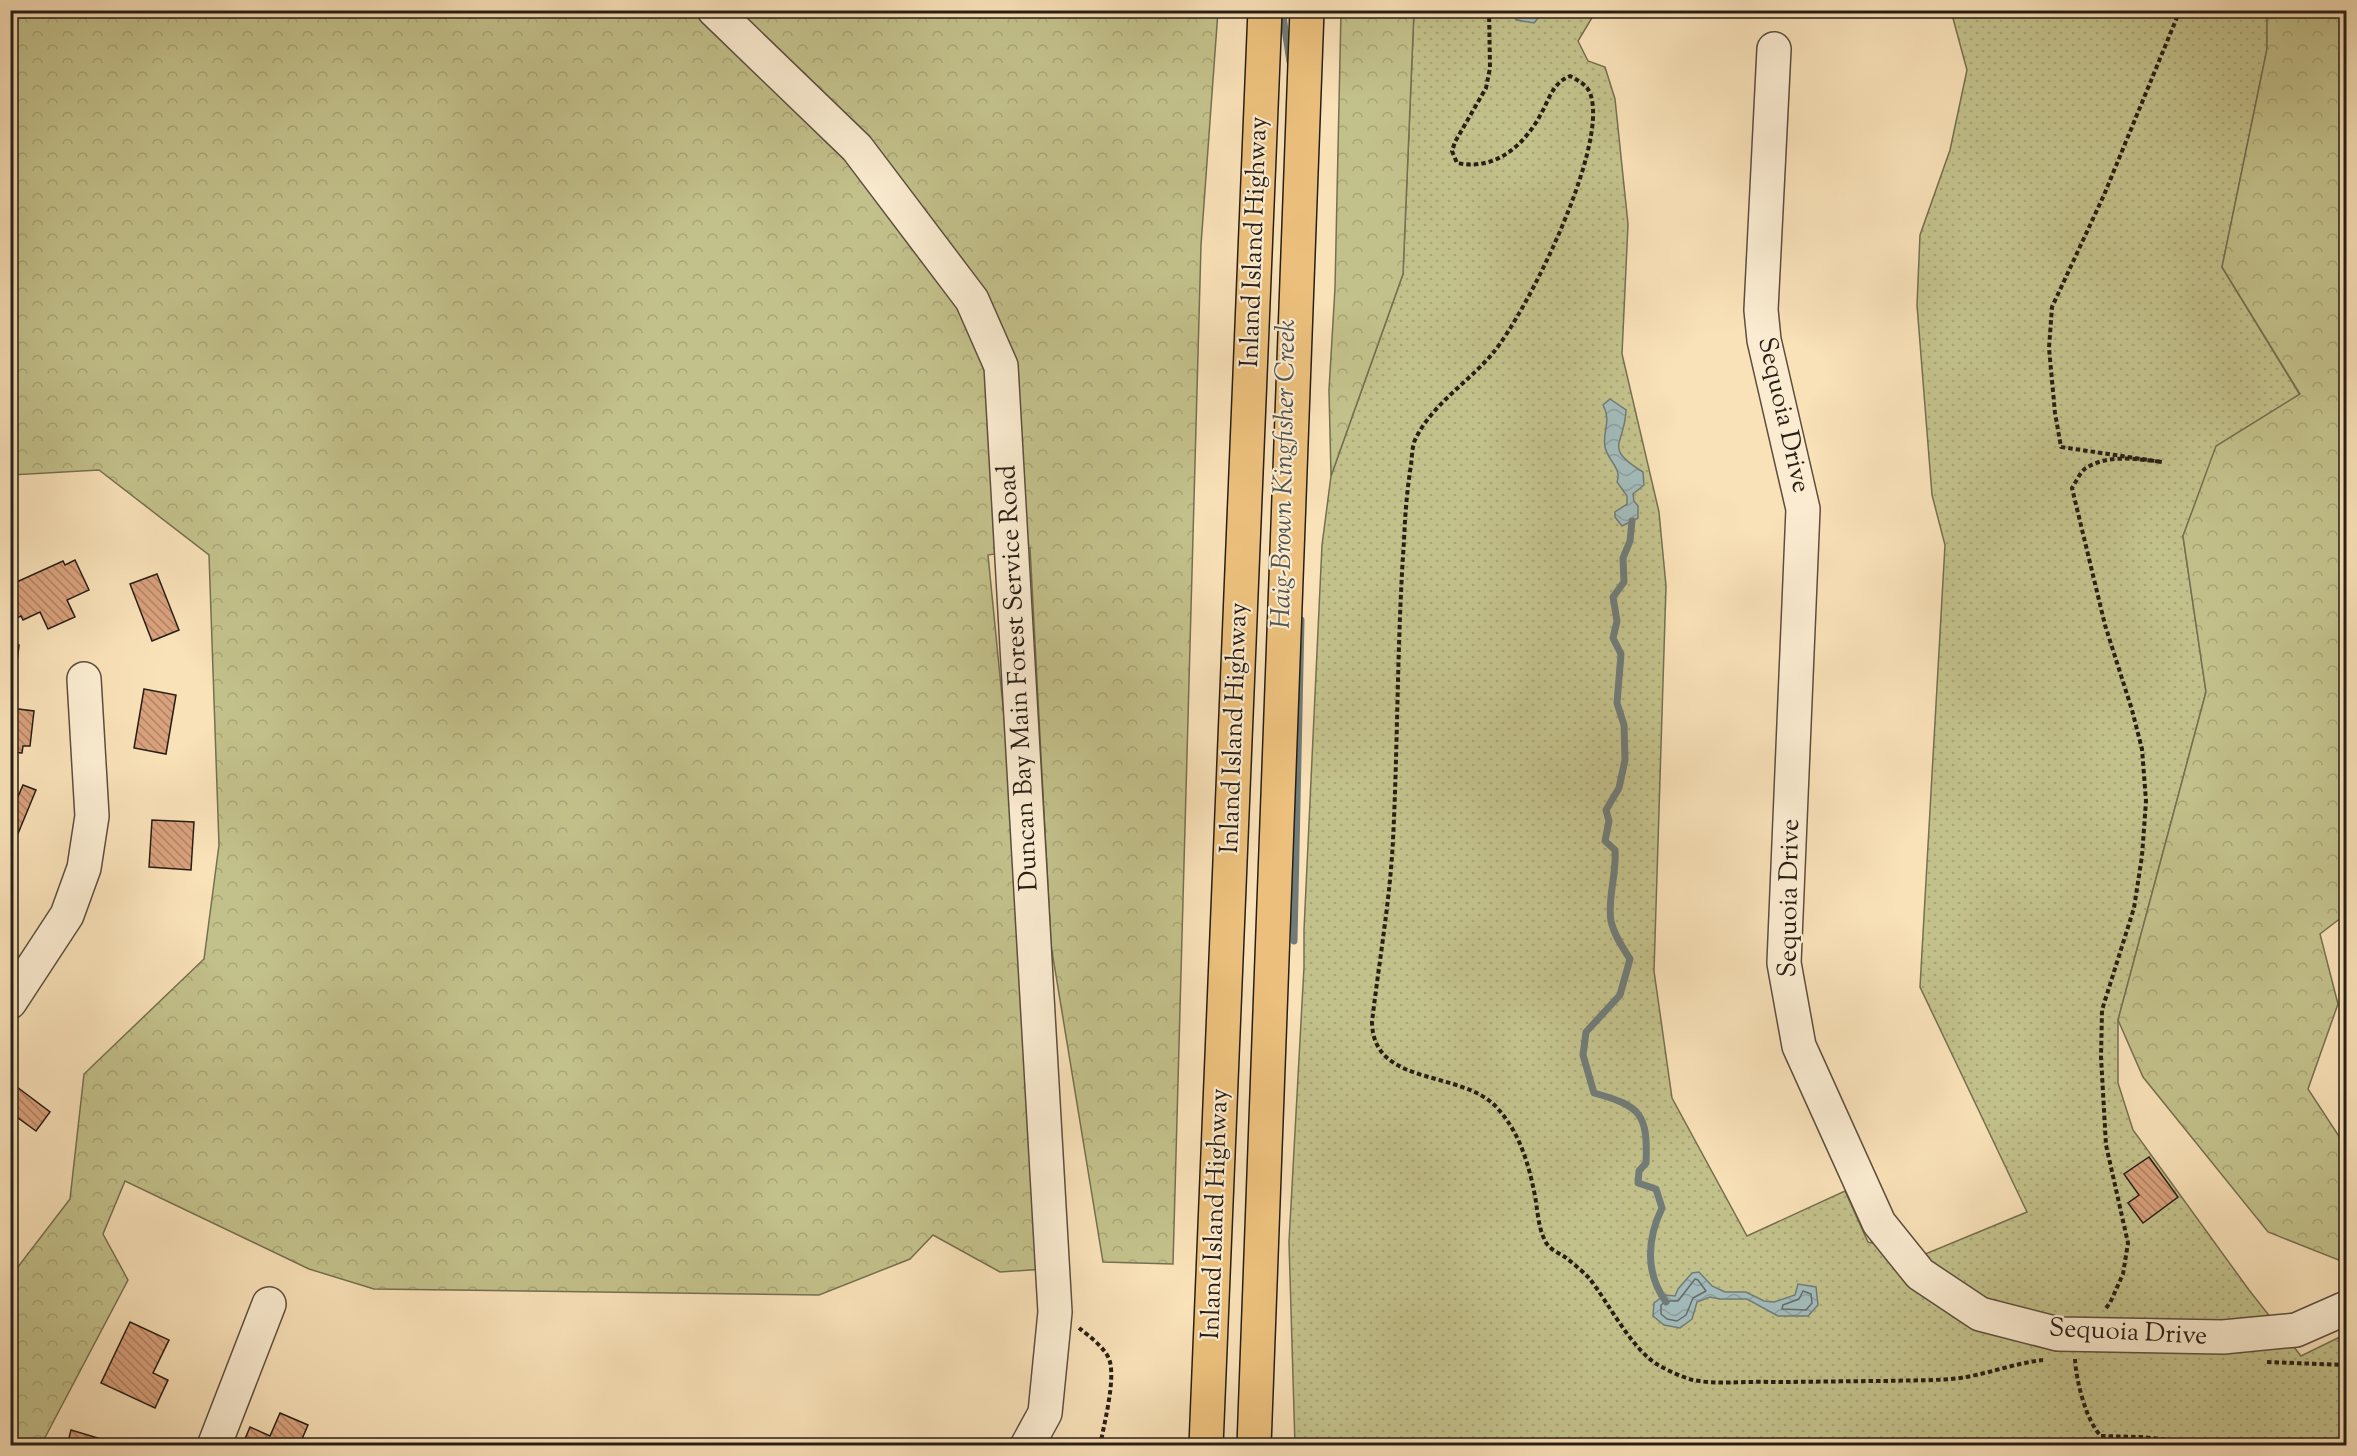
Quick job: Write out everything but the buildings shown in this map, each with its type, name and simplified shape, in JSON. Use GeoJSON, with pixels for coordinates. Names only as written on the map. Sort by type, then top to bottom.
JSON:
{"type":"FeatureCollection","features":[{"type":"Feature","properties":{"kind":"highway","name":"Inland Island Highway"},"geometry":{"type":"LineString","coordinates":[[1206,1446],[1265,10]]}},
{"type":"Feature","properties":{"kind":"highway","name":"Inland Island Highway"},"geometry":{"type":"LineString","coordinates":[[1254,1446],[1307,24]]}},
{"type":"Feature","properties":{"kind":"street","name":"Duncan Bay Main Forest Service Road"},"geometry":{"type":"LineString","coordinates":[[714,10],[857,148],[972,300],[1001,366],[1055,1304],[1045,1413],[1027,1446]]}},
{"type":"Feature","properties":{"kind":"street","name":"Sequoia Drive"},"geometry":{"type":"LineString","coordinates":[[1774,49],[1761,310],[1764,340],[1803,509],[1784,963],[1799,1046],[1879,1223],[1920,1274],[1980,1314],[2058,1334],[2223,1337],[2296,1330],[2346,1308]]}},
{"type":"Feature","properties":{"kind":"street"},"geometry":{"type":"LineString","coordinates":[[10,1002],[67,915],[84,868],[93,816],[84,679]]}},
{"type":"Feature","properties":{"kind":"street"},"geometry":{"type":"LineString","coordinates":[[214,1446],[269,1304]]}},
{"type":"Feature","properties":{"kind":"path"},"geometry":{"type":"LineString","coordinates":[[1490,10],[1490,68],[1486,88],[1455,142],[1452,151],[1457,163],[1473,166],[1491,162],[1514,149],[1529,134],[1559,81],[1570,76],[1583,82],[1591,96],[1593,123],[1589,148],[1580,178],[1543,267],[1516,320],[1492,353],[1429,418],[1415,441],[1407,492],[1398,630],[1393,843],[1372,1037],[1378,1051],[1394,1064],[1419,1075],[1484,1095],[1498,1108],[1521,1144],[1530,1171],[1541,1233],[1549,1246],[1567,1258],[1588,1277],[1637,1345],[1658,1365],[1693,1380],[1817,1382],[1958,1378],[2048,1359]]}},
{"type":"Feature","properties":{"kind":"path"},"geometry":{"type":"LineString","coordinates":[[2099,1315],[2110,1303],[2123,1274],[2128,1243],[2106,1145],[2101,1057],[2102,1010],[2134,908],[2142,856],[2146,801],[2142,749],[2105,625],[2072,488],[2084,469],[2106,460],[2132,458],[2162,462],[2061,447],[2055,413],[2049,348],[2052,307],[2108,185],[2180,10]]}},
{"type":"Feature","properties":{"kind":"path"},"geometry":{"type":"LineString","coordinates":[[1055,1304],[1099,1346],[1110,1361],[1109,1399],[1100,1446]]}},
{"type":"Feature","properties":{"kind":"path"},"geometry":{"type":"LineString","coordinates":[[2075,1349],[2076,1370],[2093,1427],[2101,1436],[2192,1442],[2200,1446]]}},
{"type":"Feature","properties":{"kind":"path"},"geometry":{"type":"LineString","coordinates":[[2067,1358],[2086,1359]]}},
{"type":"Feature","properties":{"kind":"path"},"geometry":{"type":"LineString","coordinates":[[2256,1362],[2346,1365]]}},
{"type":"Feature","properties":{"kind":"green space"},"geometry":{"type":"Polygon","coordinates":[[[11,11],[1218,11],[1201,245],[1173,1264],[1103,1262],[1051,945],[1030,548],[988,555],[1013,807],[1045,1269],[1000,1272],[933,1235],[910,1259],[819,1295],[374,1289],[309,1269],[125,1181],[103,1234],[128,1280],[41,1445],[11,1445],[11,1276],[70,1199],[84,1074],[204,959],[219,845],[209,555],[99,470],[11,475],[11,11]]]}},
{"type":"Feature","properties":{"kind":"green space"},"geometry":{"type":"Polygon","coordinates":[[[1341,11],[1414,11],[1403,274],[1331,476],[1329,390],[1335,288],[1341,11]]]}},
{"type":"Feature","properties":{"kind":"green space"},"geometry":{"type":"Polygon","coordinates":[[[1414,11],[1596,11],[1578,41],[1588,61],[1605,67],[1615,99],[1628,224],[1622,354],[1659,512],[1666,586],[1654,971],[1672,1098],[1747,1236],[1845,1191],[1868,1242],[1923,1255],[2027,1212],[1920,987],[1945,545],[1932,495],[1917,305],[1920,235],[1950,150],[1967,70],[1951,11],[2267,11],[2267,49],[2222,267],[2300,395],[2217,446],[2183,536],[2206,692],[2118,1020],[2118,1083],[2133,1130],[2249,1290],[2301,1356],[2346,1334],[2346,1445],[1295,1446],[1289,1242],[1304,967],[1322,545],[1331,476],[1403,274],[1414,11]]]}},
{"type":"Feature","properties":{"kind":"green space"},"geometry":{"type":"Polygon","coordinates":[[[2267,11],[2346,11],[2346,914],[2320,934],[2338,1004],[2308,1089],[2346,1147],[2346,1263],[2268,1232],[2143,1077],[2118,1020],[2206,692],[2183,536],[2216,446],[2300,394],[2222,267],[2267,49],[2267,11]]]}},
{"type":"Feature","properties":{"kind":"water"},"geometry":{"type":"Polygon","coordinates":[[[1514,10],[1544,11],[1534,23],[1516,20],[1514,10]]]}},
{"type":"Feature","properties":{"kind":"water"},"geometry":{"type":"Polygon","coordinates":[[[1610,399],[1626,410],[1619,451],[1630,464],[1643,472],[1644,485],[1633,494],[1638,506],[1638,518],[1622,526],[1615,517],[1615,512],[1627,504],[1627,496],[1617,482],[1618,473],[1604,441],[1607,416],[1603,405],[1610,399]]]}},
{"type":"Feature","properties":{"kind":"water"},"geometry":{"type":"Polygon","coordinates":[[[1699,1272],[1712,1286],[1725,1292],[1746,1292],[1764,1301],[1774,1302],[1795,1295],[1798,1284],[1816,1287],[1818,1305],[1808,1316],[1778,1316],[1747,1299],[1710,1297],[1697,1302],[1692,1319],[1680,1328],[1664,1325],[1653,1316],[1654,1303],[1665,1295],[1675,1296],[1692,1273],[1699,1272]]]}},
{"type":"Feature","properties":{"kind":"waterway","name":"Haig-Brown Kingfisher Creek"},"geometry":{"type":"LineString","coordinates":[[1282,10],[1290,62]]}},
{"type":"Feature","properties":{"kind":"waterway"},"geometry":{"type":"LineString","coordinates":[[1632,521],[1630,541],[1623,558],[1624,582],[1613,597],[1617,621],[1613,638],[1621,654],[1617,703],[1624,725],[1625,760],[1619,788],[1606,810],[1609,821],[1605,841],[1615,850],[1610,904],[1611,921],[1616,936],[1630,959],[1620,995],[1586,1032],[1583,1055],[1594,1093],[1632,1108],[1643,1123],[1646,1163],[1639,1171],[1638,1183],[1656,1189],[1662,1208],[1653,1232],[1650,1256],[1654,1279],[1666,1302]]}},
{"type":"Feature","properties":{"kind":"waterway","name":"Haig-Brown Kingfisher Creek"},"geometry":{"type":"LineString","coordinates":[[1294,941],[1301,620]]}}]}
